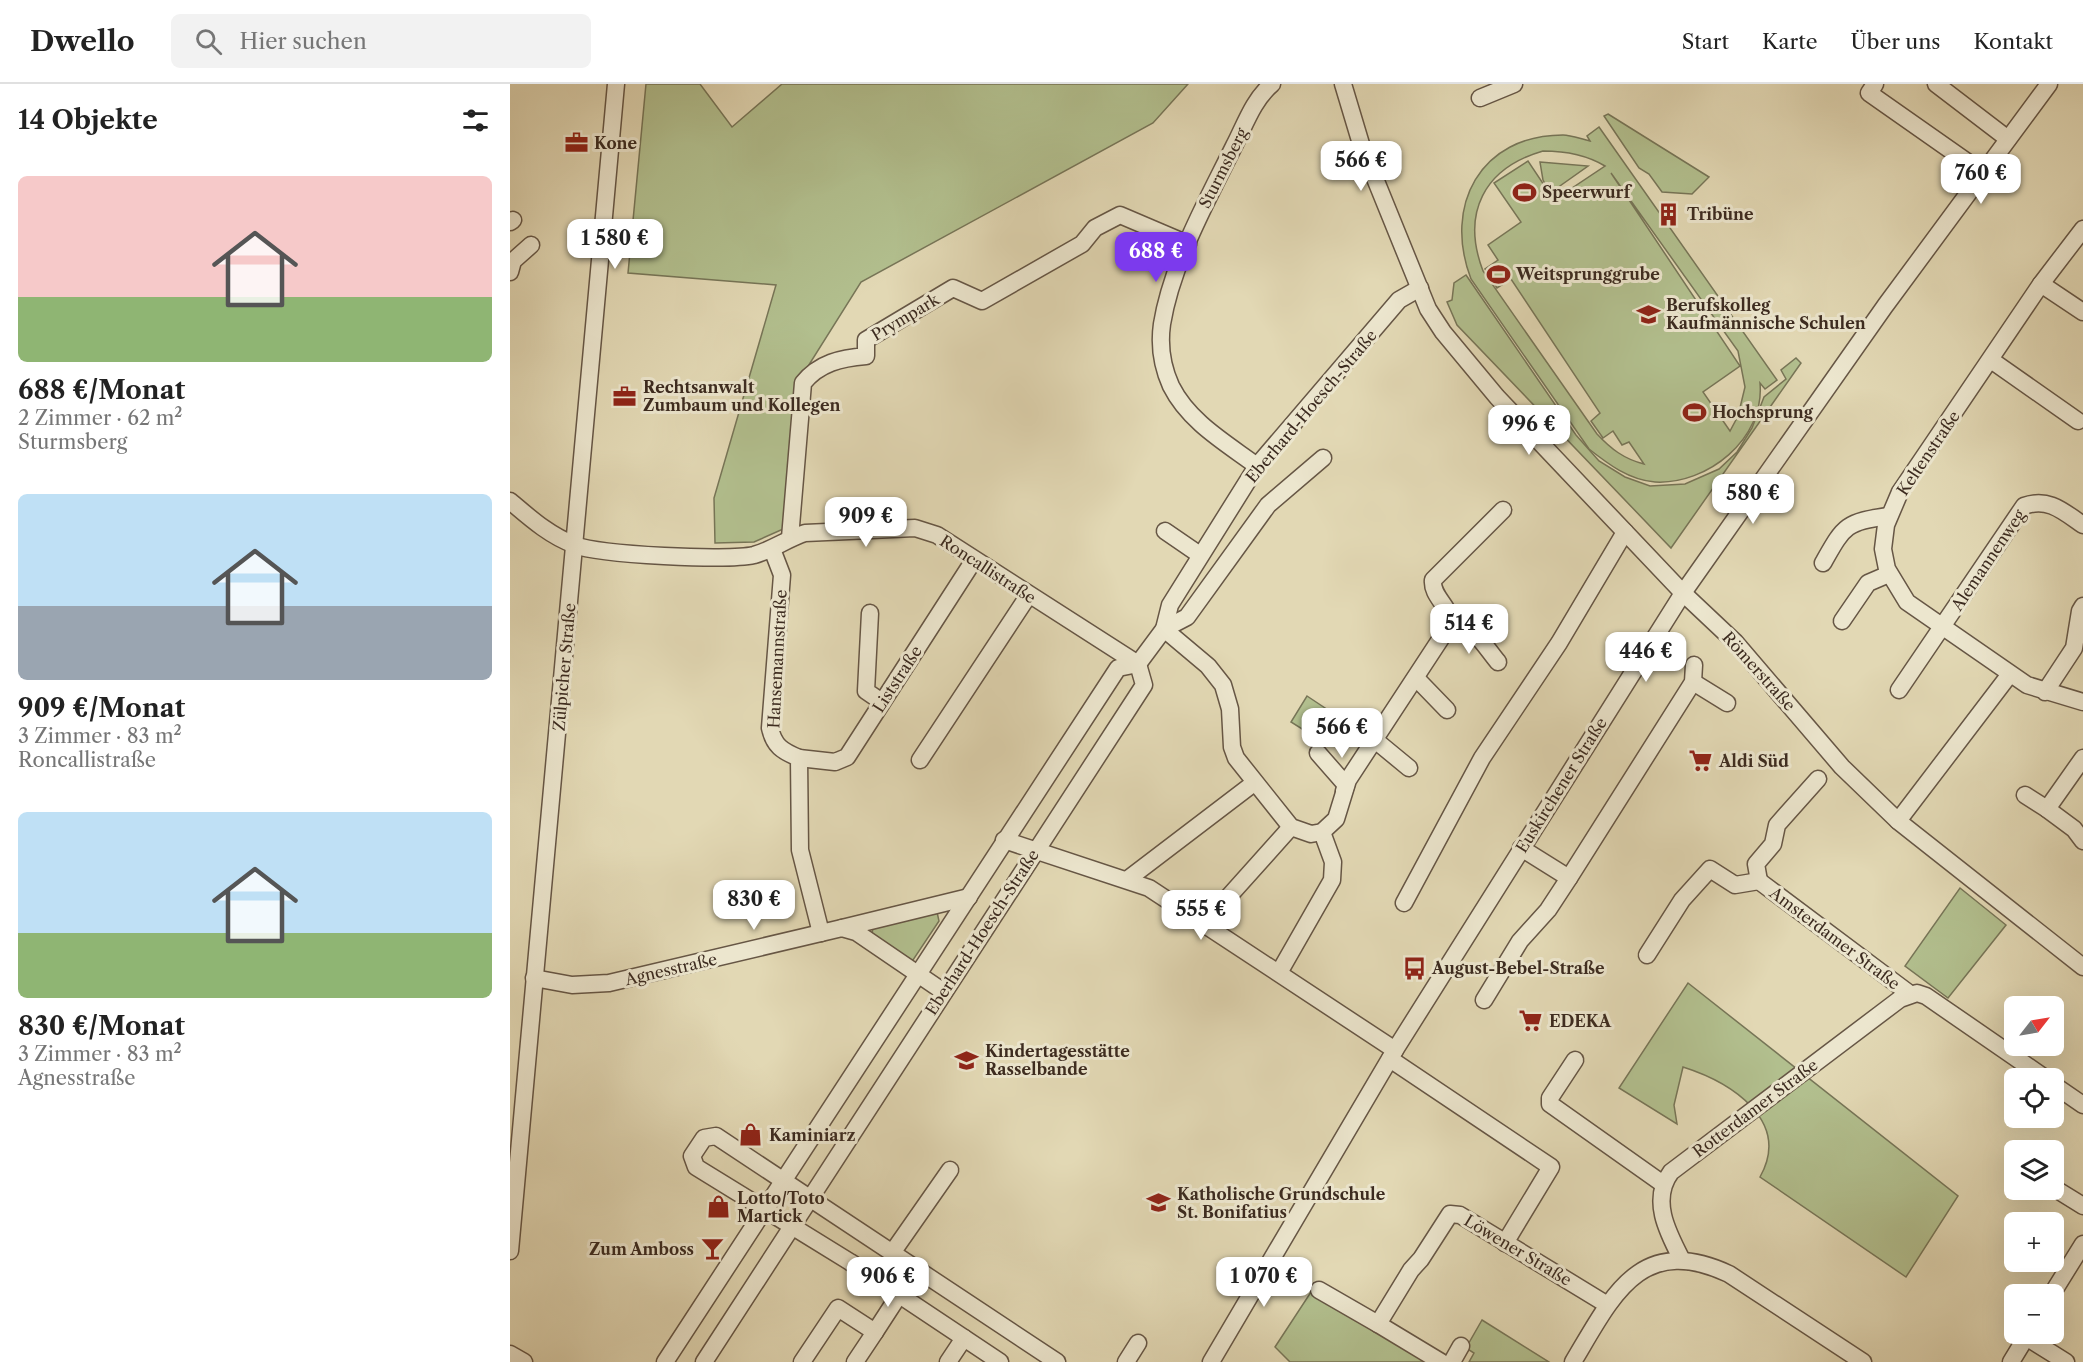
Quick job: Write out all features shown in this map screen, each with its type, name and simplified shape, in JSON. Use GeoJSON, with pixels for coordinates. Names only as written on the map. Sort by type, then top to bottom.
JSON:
{"type":"FeatureCollection","features":[{"type":"Feature","properties":{"kind":"street","name":"Zülpicher Straße"},"geometry":{"type":"LineString","coordinates":[[510,1251],[616,84]]}},
{"type":"Feature","properties":{"kind":"street","name":"Sturmsberg"},"geometry":{"type":"LineString","coordinates":[[1257,466],[1200,424],[1172,387],[1164,367],[1160,347],[1162,324],[1197,221],[1255,104],[1272,84]]}},
{"type":"Feature","properties":{"kind":"street","name":"Römerstraße"},"geometry":{"type":"LineString","coordinates":[[1343,84],[1361,144],[1420,288],[1443,332],[1497,397],[1683,593],[1735,642],[1842,767],[1898,821],[2083,967]]}},
{"type":"Feature","properties":{"kind":"street"},"geometry":{"type":"LineString","coordinates":[[1480,98],[1514,84]]}},
{"type":"Feature","properties":{"kind":"street"},"geometry":{"type":"LineString","coordinates":[[1875,84],[1869,93],[1983,173]]}},
{"type":"Feature","properties":{"kind":"street"},"geometry":{"type":"LineString","coordinates":[[1936,84],[2008,139]]}},
{"type":"Feature","properties":{"kind":"street","name":"Euskirchener Straße"},"geometry":{"type":"LineString","coordinates":[[1211,1362],[1393,1054],[1683,593],[1885,306],[2049,84]]}},
{"type":"Feature","properties":{"kind":"street","name":"Prympark"},"geometry":{"type":"LineString","coordinates":[[790,538],[803,383],[812,371],[843,358],[866,356],[866,340],[953,288],[982,301],[1082,244],[1095,228],[1120,215],[1188,244]]}},
{"type":"Feature","properties":{"kind":"street","name":"Keltenstraße"},"geometry":{"type":"LineString","coordinates":[[2083,229],[2041,284],[1900,492],[1889,516],[1883,549],[1889,574],[1907,602],[2010,674],[2045,692],[2083,702]]}},
{"type":"Feature","properties":{"kind":"street"},"geometry":{"type":"LineString","coordinates":[[510,272],[513,261],[531,245]]}},
{"type":"Feature","properties":{"kind":"street"},"geometry":{"type":"LineString","coordinates":[[2041,284],[2083,312]]}},
{"type":"Feature","properties":{"kind":"street","name":"Eberhard-Hoesch-Straße"},"geometry":{"type":"LineString","coordinates":[[665,1362],[1118,668],[1138,664],[1164,628],[1170,605],[1257,466],[1399,300],[1420,288]]}},
{"type":"Feature","properties":{"kind":"street"},"geometry":{"type":"LineString","coordinates":[[1991,360],[2078,421]]}},
{"type":"Feature","properties":{"kind":"street","name":"Eberhard-Hoesch-Straße"},"geometry":{"type":"LineString","coordinates":[[1164,628],[1187,617],[1268,505],[1323,458]]}},
{"type":"Feature","properties":{"kind":"street","name":"Roncallistraße"},"geometry":{"type":"LineString","coordinates":[[510,501],[546,531],[575,545],[635,553],[735,557],[772,549],[790,538],[813,533],[915,528],[937,535],[1028,596],[1138,664]]}},
{"type":"Feature","properties":{"kind":"street","name":"Alemannenweg"},"geometry":{"type":"LineString","coordinates":[[1899,690],[2024,506],[2035,502],[2049,502],[2078,521]]}},
{"type":"Feature","properties":{"kind":"street"},"geometry":{"type":"LineString","coordinates":[[1451,621],[1432,587],[1433,580],[1503,510]]}},
{"type":"Feature","properties":{"kind":"street"},"geometry":{"type":"LineString","coordinates":[[1823,563],[1840,533],[1851,524],[1889,516]]}},
{"type":"Feature","properties":{"kind":"street"},"geometry":{"type":"LineString","coordinates":[[1165,531],[1200,555]]}},
{"type":"Feature","properties":{"kind":"street"},"geometry":{"type":"LineString","coordinates":[[1404,903],[1482,759],[1559,643],[1625,532]]}},
{"type":"Feature","properties":{"kind":"street","name":"Hansemannstraße"},"geometry":{"type":"LineString","coordinates":[[772,549],[782,575],[770,728],[773,739],[780,749],[799,758]]}},
{"type":"Feature","properties":{"kind":"street","name":"Liststraße"},"geometry":{"type":"LineString","coordinates":[[799,758],[835,762],[847,757],[974,560]]}},
{"type":"Feature","properties":{"kind":"street"},"geometry":{"type":"LineString","coordinates":[[1842,621],[1868,583],[1889,574]]}},
{"type":"Feature","properties":{"kind":"street"},"geometry":{"type":"LineString","coordinates":[[920,760],[1028,596]]}},
{"type":"Feature","properties":{"kind":"street"},"geometry":{"type":"LineString","coordinates":[[2045,692],[2074,648],[2080,611],[2083,606]]}},
{"type":"Feature","properties":{"kind":"street"},"geometry":{"type":"LineString","coordinates":[[870,614],[866,691],[882,702]]}},
{"type":"Feature","properties":{"kind":"street"},"geometry":{"type":"LineString","coordinates":[[1451,621],[1462,623],[1468,628],[1498,662]]}},
{"type":"Feature","properties":{"kind":"street"},"geometry":{"type":"LineString","coordinates":[[1344,791],[1348,780],[1451,621]]}},
{"type":"Feature","properties":{"kind":"street"},"geometry":{"type":"LineString","coordinates":[[1164,628],[1208,666],[1222,685],[1230,709],[1232,747],[1236,758],[1291,827],[1304,833],[1322,832],[1331,826],[1340,810],[1346,785],[1318,753]]}},
{"type":"Feature","properties":{"kind":"street","name":"Eberhard-Hoesch-Straße"},"geometry":{"type":"LineString","coordinates":[[704,1362],[1144,685],[1138,664]]}},
{"type":"Feature","properties":{"kind":"street"},"geometry":{"type":"LineString","coordinates":[[1484,1000],[1520,941],[1548,910],[1569,878],[1693,674],[1727,703]]}},
{"type":"Feature","properties":{"kind":"street"},"geometry":{"type":"LineString","coordinates":[[1898,821],[2010,674]]}},
{"type":"Feature","properties":{"kind":"street"},"geometry":{"type":"LineString","coordinates":[[1416,678],[1447,710]]}},
{"type":"Feature","properties":{"kind":"street"},"geometry":{"type":"LineString","coordinates":[[1375,740],[1409,768]]}},
{"type":"Feature","properties":{"kind":"street"},"geometry":{"type":"LineString","coordinates":[[799,758],[800,850],[821,933]]}},
{"type":"Feature","properties":{"kind":"street"},"geometry":{"type":"LineString","coordinates":[[2052,802],[2082,761]]}},
{"type":"Feature","properties":{"kind":"street"},"geometry":{"type":"LineString","coordinates":[[1647,955],[1682,900],[1710,869],[1735,885],[1759,881],[1756,864],[1773,844],[1777,825],[1818,779]]}},
{"type":"Feature","properties":{"kind":"street"},"geometry":{"type":"LineString","coordinates":[[1128,879],[1254,783]]}},
{"type":"Feature","properties":{"kind":"street"},"geometry":{"type":"LineString","coordinates":[[2025,795],[2052,802],[2083,841]]}},
{"type":"Feature","properties":{"kind":"street"},"geometry":{"type":"LineString","coordinates":[[1205,923],[1291,827]]}},
{"type":"Feature","properties":{"kind":"street"},"geometry":{"type":"LineString","coordinates":[[1280,972],[1332,880],[1333,862],[1322,832]]}},
{"type":"Feature","properties":{"kind":"street"},"geometry":{"type":"LineString","coordinates":[[1004,840],[1128,879],[1149,888],[1280,972],[1551,1167],[1505,1243]]}},
{"type":"Feature","properties":{"kind":"street"},"geometry":{"type":"LineString","coordinates":[[1521,848],[1569,878]]}},
{"type":"Feature","properties":{"kind":"street","name":"Amsterdamer Straße"},"geometry":{"type":"LineString","coordinates":[[1759,881],[1914,994],[1926,996],[2030,1068]]}},
{"type":"Feature","properties":{"kind":"street","name":"Agnesstraße"},"geometry":{"type":"LineString","coordinates":[[534,978],[572,985],[609,983],[969,897]]}},
{"type":"Feature","properties":{"kind":"street"},"geometry":{"type":"LineString","coordinates":[[842,928],[856,932],[944,992]]}},
{"type":"Feature","properties":{"kind":"street","name":"Rotterdamer Straße"},"geometry":{"type":"LineString","coordinates":[[1663,1184],[1671,1172],[1887,1008],[1914,994]]}},
{"type":"Feature","properties":{"kind":"street"},"geometry":{"type":"LineString","coordinates":[[1575,1060],[1550,1098],[1553,1109],[1663,1184],[1660,1201],[1662,1213],[1668,1234],[1682,1260]]}},
{"type":"Feature","properties":{"kind":"street"},"geometry":{"type":"LineString","coordinates":[[2064,1092],[2083,1105]]}},
{"type":"Feature","properties":{"kind":"street"},"geometry":{"type":"LineString","coordinates":[[1000,1362],[793,1226],[696,1167],[692,1156],[704,1138],[716,1136],[1057,1362]]}},
{"type":"Feature","properties":{"kind":"street"},"geometry":{"type":"LineString","coordinates":[[892,1253],[950,1170]]}},
{"type":"Feature","properties":{"kind":"street"},"geometry":{"type":"LineString","coordinates":[[2064,1194],[2083,1206]]}},
{"type":"Feature","properties":{"kind":"street","name":"Löwener Straße"},"geometry":{"type":"LineString","coordinates":[[1378,1324],[1410,1270],[1422,1259],[1450,1214],[1460,1215],[1606,1304]]}},
{"type":"Feature","properties":{"kind":"street"},"geometry":{"type":"LineString","coordinates":[[2058,1284],[2083,1244]]}},
{"type":"Feature","properties":{"kind":"street"},"geometry":{"type":"LineString","coordinates":[[1573,1362],[1606,1304],[1623,1285],[1656,1266],[1682,1260],[1706,1263],[1729,1274],[1863,1362]]}},
{"type":"Feature","properties":{"kind":"street"},"geometry":{"type":"LineString","coordinates":[[1319,1290],[1441,1362]]}},
{"type":"Feature","properties":{"kind":"street"},"geometry":{"type":"LineString","coordinates":[[855,1362],[899,1295]]}},
{"type":"Feature","properties":{"kind":"street"},"geometry":{"type":"LineString","coordinates":[[802,1362],[837,1308],[875,1332]]}},
{"type":"Feature","properties":{"kind":"street"},"geometry":{"type":"LineString","coordinates":[[948,1362],[964,1338]]}},
{"type":"Feature","properties":{"kind":"street"},"geometry":{"type":"LineString","coordinates":[[1126,1362],[1138,1343]]}},
{"type":"Feature","properties":{"kind":"street"},"geometry":{"type":"LineString","coordinates":[[2011,1362],[2022,1344]]}},
{"type":"Feature","properties":{"kind":"street"},"geometry":{"type":"LineString","coordinates":[[2040,1344],[2066,1362]]}},
{"type":"Feature","properties":{"kind":"street"},"geometry":{"type":"LineString","coordinates":[[1452,1362],[1461,1346]]}},
{"type":"Feature","properties":{"kind":"street"},"geometry":{"type":"LineString","coordinates":[[510,1354],[524,1362]]}},
{"type":"Feature","properties":{"kind":"green space"},"geometry":{"type":"Polygon","coordinates":[[[646,84],[700,84],[732,127],[782,84],[1188,84],[1153,123],[861,282],[800,379],[790,526],[754,542],[715,543],[714,498],[776,285],[628,273],[646,84]]]}},
{"type":"Feature","properties":{"kind":"green space"},"geometry":{"type":"Polygon","coordinates":[[[1608,114],[1709,177],[1692,194],[1662,192],[1649,174],[1639,168],[1604,116],[1608,114]]]}},
{"type":"Feature","properties":{"kind":"green space"},"geometry":{"type":"Polygon","coordinates":[[[1599,127],[1777,380],[1765,389],[1760,383],[1759,403],[1753,423],[1743,440],[1729,455],[1694,476],[1675,481],[1645,481],[1619,470],[1589,449],[1471,279],[1464,252],[1462,226],[1466,201],[1475,180],[1490,161],[1510,147],[1534,138],[1563,135],[1590,141],[1587,136],[1599,127]],[[1543,151],[1506,169],[1492,181],[1483,196],[1477,212],[1475,230],[1477,250],[1483,271],[1597,434],[1618,453],[1644,464],[1629,442],[1622,445],[1613,431],[1603,438],[1591,421],[1600,413],[1511,279],[1497,288],[1485,269],[1498,260],[1488,245],[1521,222],[1494,183],[1528,161],[1554,200],[1605,166],[1575,154],[1543,151]],[[1611,173],[1740,366],[1703,392],[1730,431],[1738,416],[1745,387],[1738,351],[1611,173]]]}},
{"type":"Feature","properties":{"kind":"green space"},"geometry":{"type":"Polygon","coordinates":[[[1540,162],[1588,166],[1550,193],[1543,180],[1540,162]]]}},
{"type":"Feature","properties":{"kind":"green space"},"geometry":{"type":"Polygon","coordinates":[[[1466,275],[1576,435],[1599,461],[1625,477],[1650,486],[1685,484],[1719,469],[1737,452],[1752,428],[1764,397],[1786,379],[1781,370],[1796,358],[1801,363],[1671,548],[1457,325],[1447,302],[1452,300],[1454,283],[1466,275]]]}},
{"type":"Feature","properties":{"kind":"green space"},"geometry":{"type":"Polygon","coordinates":[[[1307,696],[1334,714],[1318,739],[1291,722],[1307,696]]]}},
{"type":"Feature","properties":{"kind":"green space"},"geometry":{"type":"Polygon","coordinates":[[[1960,888],[2006,925],[1948,998],[1905,966],[1960,888]]]}},
{"type":"Feature","properties":{"kind":"green space"},"geometry":{"type":"Polygon","coordinates":[[[937,912],[939,921],[913,960],[907,959],[872,934],[873,928],[937,912]]]}},
{"type":"Feature","properties":{"kind":"green space"},"geometry":{"type":"Polygon","coordinates":[[[1688,983],[1958,1196],[1906,1277],[1760,1177],[1768,1157],[1768,1138],[1762,1121],[1751,1106],[1736,1093],[1683,1067],[1674,1105],[1677,1124],[1619,1088],[1688,983]]]}},
{"type":"Feature","properties":{"kind":"green space"},"geometry":{"type":"Polygon","coordinates":[[[1311,1292],[1432,1362],[1290,1362],[1275,1347],[1311,1292]]]}},
{"type":"Feature","properties":{"kind":"green space"},"geometry":{"type":"Polygon","coordinates":[[[1482,1320],[1549,1362],[1469,1362],[1474,1353],[1466,1348],[1482,1320]]]}},
{"type":"Feature","properties":{"kind":"place","name":"Kone"},"geometry":{"type":"Point","coordinates":[576,143]}},
{"type":"Feature","properties":{"kind":"place","name":"Speerwurf"},"geometry":{"type":"Point","coordinates":[1524,192]}},
{"type":"Feature","properties":{"kind":"place","name":"Tribüne"},"geometry":{"type":"Point","coordinates":[1669,214]}},
{"type":"Feature","properties":{"kind":"place","name":"Weitsprunggrube"},"geometry":{"type":"Point","coordinates":[1498,274]}},
{"type":"Feature","properties":{"kind":"place","name":"Berufskolleg Kaufmännische Schulen"},"geometry":{"type":"Point","coordinates":[1648,314]}},
{"type":"Feature","properties":{"kind":"place","name":"Rechtsanwalt Zumbaum und Kollegen"},"geometry":{"type":"Point","coordinates":[625,396]}},
{"type":"Feature","properties":{"kind":"place","name":"Hochsprung"},"geometry":{"type":"Point","coordinates":[1694,412]}},
{"type":"Feature","properties":{"kind":"place","name":"Aldi Süd"},"geometry":{"type":"Point","coordinates":[1701,761]}},
{"type":"Feature","properties":{"kind":"place","name":"August-Bebel-Straße"},"geometry":{"type":"Point","coordinates":[1414,968]}},
{"type":"Feature","properties":{"kind":"place","name":"EDEKA"},"geometry":{"type":"Point","coordinates":[1531,1021]}},
{"type":"Feature","properties":{"kind":"place","name":"Kindertagesstätte Rasselbande"},"geometry":{"type":"Point","coordinates":[967,1060]}},
{"type":"Feature","properties":{"kind":"place","name":"Kaminiarz"},"geometry":{"type":"Point","coordinates":[751,1135]}},
{"type":"Feature","properties":{"kind":"place","name":"Katholische Grundschule St. Bonifatius"},"geometry":{"type":"Point","coordinates":[1159,1203]}},
{"type":"Feature","properties":{"kind":"place","name":"Lotto/Toto Martick"},"geometry":{"type":"Point","coordinates":[719,1207]}},
{"type":"Feature","properties":{"kind":"place","name":"Zum Amboss"},"geometry":{"type":"Point","coordinates":[712,1249]}}]}
